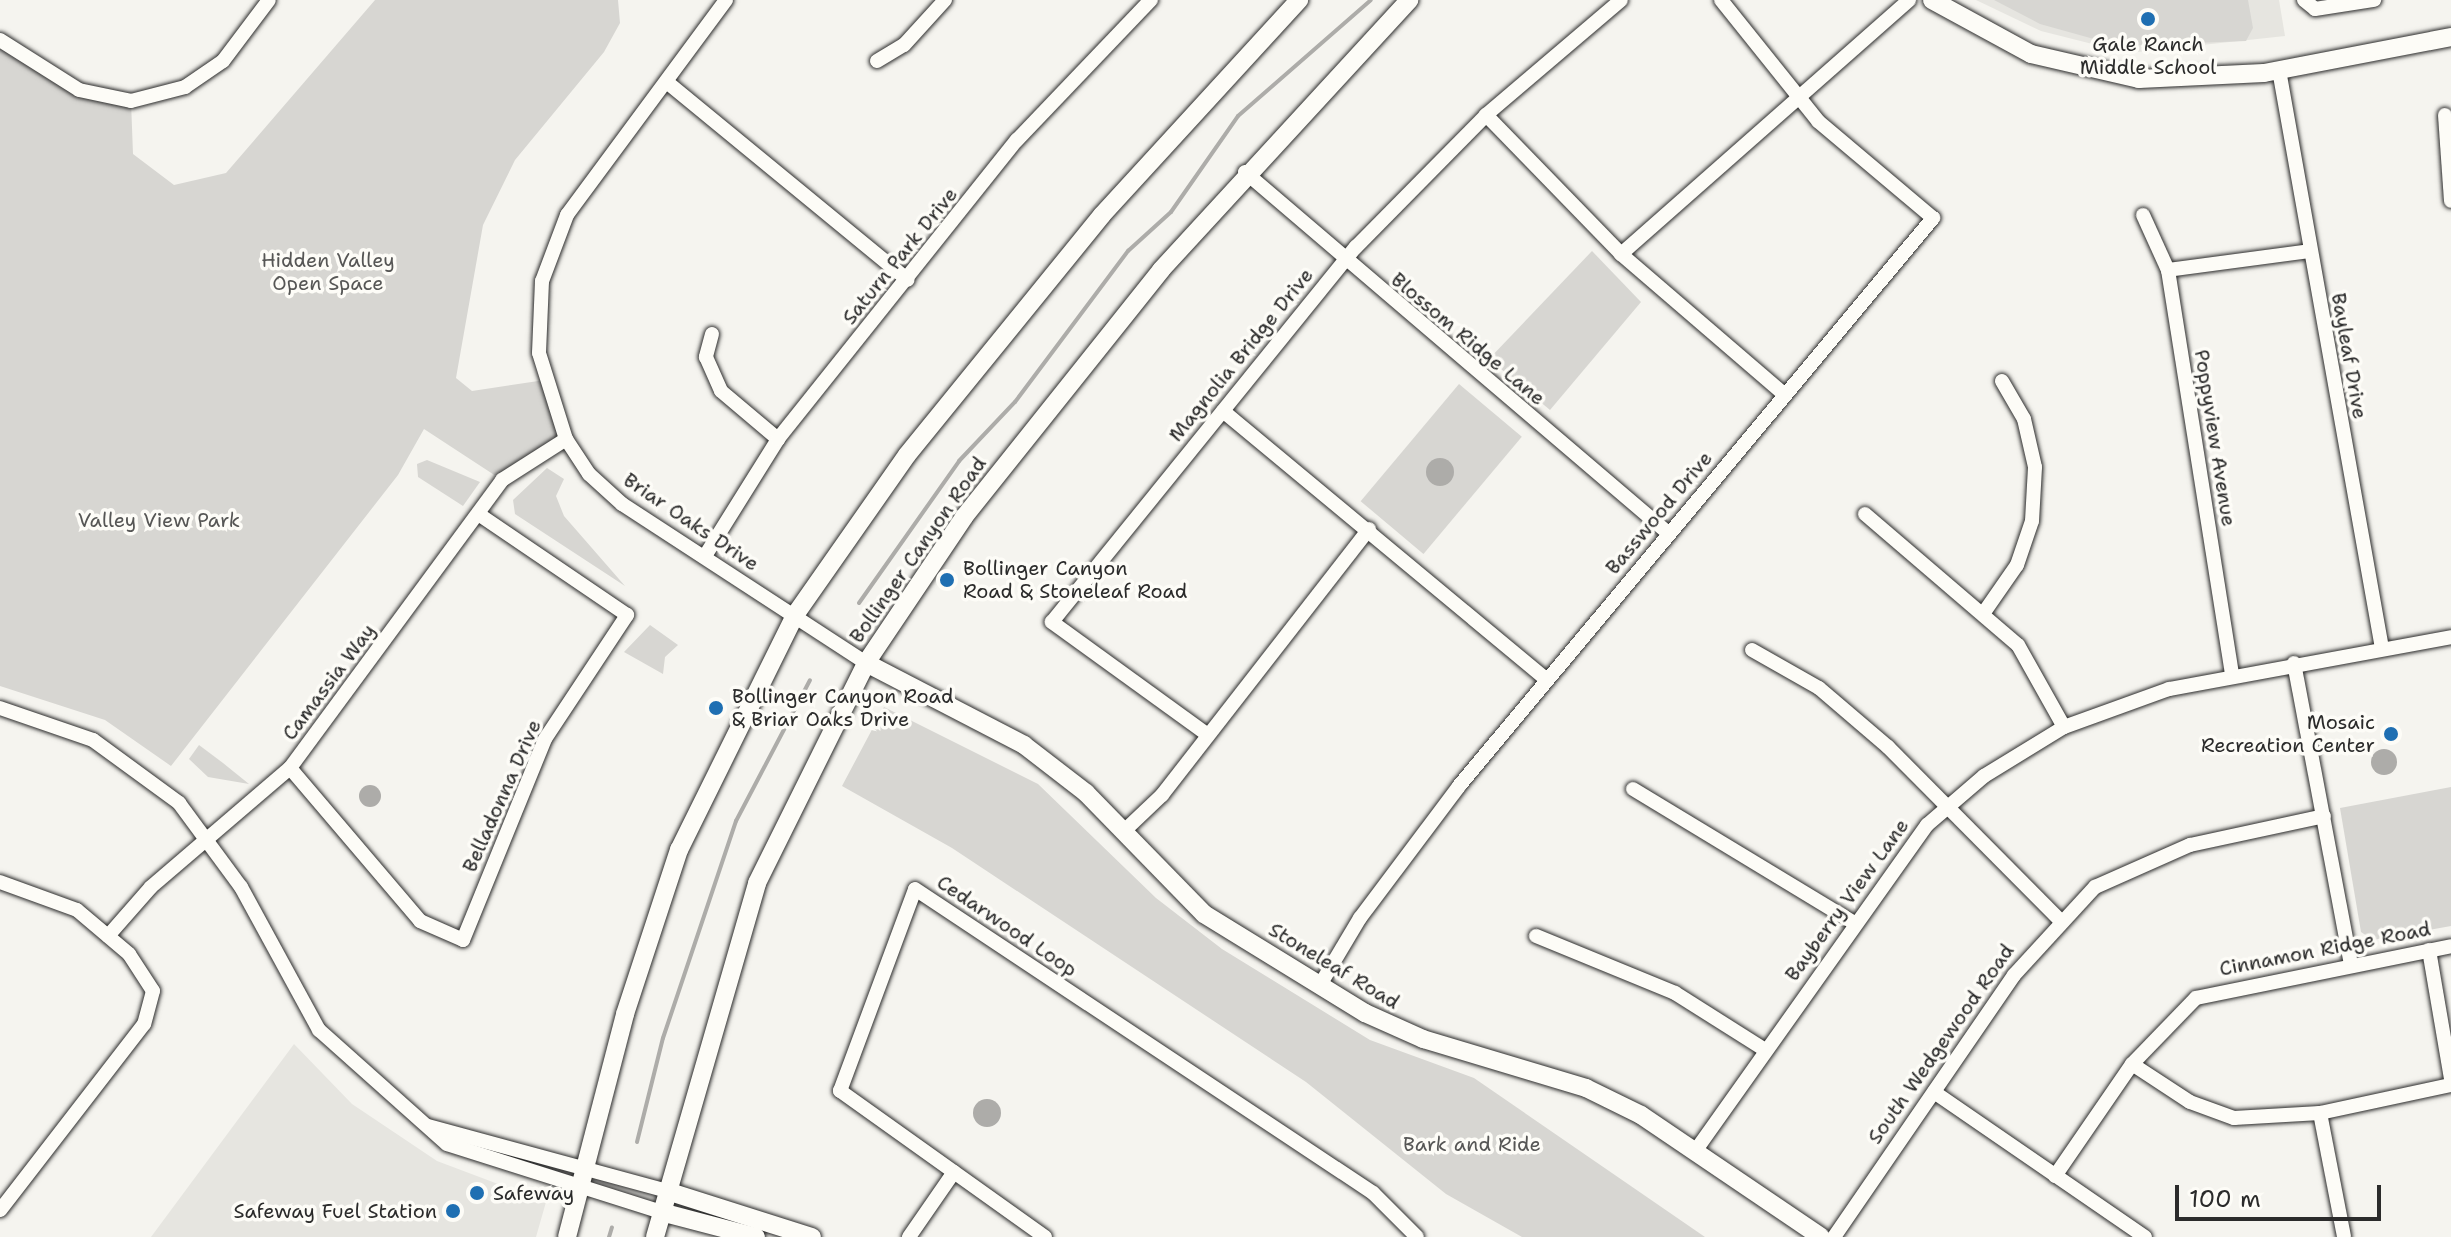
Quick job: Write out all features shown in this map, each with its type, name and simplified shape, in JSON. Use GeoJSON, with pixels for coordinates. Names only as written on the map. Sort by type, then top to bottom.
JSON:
{"type":"FeatureCollection","features":[{"type":"Feature","properties":{"kind":"main road"},"geometry":{"type":"LineString","coordinates":[[567,1237],[625,1014],[679,850],[795,615],[899,466],[1092,227],[1299,0]]}},
{"type":"Feature","properties":{"kind":"main road","name":"Bollinger Canyon Road"},"geometry":{"type":"LineString","coordinates":[[655,1237],[757,883],[866,663],[1017,447],[1245,172],[1409,0]]}},
{"type":"Feature","properties":{"kind":"main road"},"geometry":{"type":"LineString","coordinates":[[1932,0],[2005,44],[2097,74],[2195,81],[2279,70],[2451,37]]}},
{"type":"Feature","properties":{"kind":"main road","name":"Stoneleaf Road"},"geometry":{"type":"LineString","coordinates":[[866,663],[1024,745],[1123,832],[1204,914],[1320,985],[1423,1039],[1586,1088],[1696,1150],[1821,1237]]}},
{"type":"Feature","properties":{"kind":"main road"},"geometry":{"type":"LineString","coordinates":[[667,1191],[812,1237]]}},
{"type":"Feature","properties":{"kind":"main road"},"geometry":{"type":"LineString","coordinates":[[661,1212],[756,1237]]}},
{"type":"Feature","properties":{"kind":"street","name":"Briar Oaks Drive"},"geometry":{"type":"LineString","coordinates":[[726,0],[668,83],[567,215],[542,281],[539,353],[566,439],[622,504],[866,663]]}},
{"type":"Feature","properties":{"kind":"street"},"geometry":{"type":"LineString","coordinates":[[877,61],[904,45],[945,0]]}},
{"type":"Feature","properties":{"kind":"street","name":"Saturn Park Drive"},"geometry":{"type":"LineString","coordinates":[[705,556],[778,439],[1017,140],[1151,0]]}},
{"type":"Feature","properties":{"kind":"street","name":"Magnolia Bridge Drive"},"geometry":{"type":"LineString","coordinates":[[1208,735],[1052,622],[1345,260],[1486,115],[1621,0]]}},
{"type":"Feature","properties":{"kind":"street"},"geometry":{"type":"LineString","coordinates":[[1721,0],[1800,99]]}},
{"type":"Feature","properties":{"kind":"street"},"geometry":{"type":"LineString","coordinates":[[1621,254],[1909,0]]}},
{"type":"Feature","properties":{"kind":"street"},"geometry":{"type":"LineString","coordinates":[[2304,0],[2315,9],[2374,0]]}},
{"type":"Feature","properties":{"kind":"street"},"geometry":{"type":"LineString","coordinates":[[0,40],[79,90],[131,101],[185,87],[223,61],[267,1]]}},
{"type":"Feature","properties":{"kind":"street","name":"Bayleaf Drive"},"geometry":{"type":"LineString","coordinates":[[2279,70],[2382,648]]}},
{"type":"Feature","properties":{"kind":"street"},"geometry":{"type":"LineString","coordinates":[[668,83],[908,280]]}},
{"type":"Feature","properties":{"kind":"street","name":"Basswood Drive"},"geometry":{"type":"LineString","coordinates":[[1320,985],[1410,848],[1546,679],[1933,218],[1800,99]]}},
{"type":"Feature","properties":{"kind":"street"},"geometry":{"type":"LineString","coordinates":[[1486,115],[1621,254],[1785,395]]}},
{"type":"Feature","properties":{"kind":"street"},"geometry":{"type":"LineString","coordinates":[[2445,115],[2451,201]]}},
{"type":"Feature","properties":{"kind":"street","name":"Blossom Ridge Lane"},"geometry":{"type":"LineString","coordinates":[[1245,172],[1668,533]]}},
{"type":"Feature","properties":{"kind":"street","name":"Poppyview Avenue"},"geometry":{"type":"LineString","coordinates":[[2143,215],[2168,270],[2232,674]]}},
{"type":"Feature","properties":{"kind":"street"},"geometry":{"type":"LineString","coordinates":[[2168,270],[2310,251]]}},
{"type":"Feature","properties":{"kind":"street"},"geometry":{"type":"LineString","coordinates":[[712,334],[706,357],[721,391],[778,439]]}},
{"type":"Feature","properties":{"kind":"street"},"geometry":{"type":"LineString","coordinates":[[1985,611],[2017,565],[2033,508],[2035,467],[2024,419],[2002,381]]}},
{"type":"Feature","properties":{"kind":"street"},"geometry":{"type":"LineString","coordinates":[[1223,411],[1369,529],[1546,679]]}},
{"type":"Feature","properties":{"kind":"street","name":"Camassia Way"},"geometry":{"type":"LineString","coordinates":[[108,936],[208,839],[290,768],[480,515],[502,480],[566,439]]}},
{"type":"Feature","properties":{"kind":"street"},"geometry":{"type":"LineString","coordinates":[[1865,514],[1985,611],[2018,645],[2064,727]]}},
{"type":"Feature","properties":{"kind":"street","name":"Belladonna Drive"},"geometry":{"type":"LineString","coordinates":[[290,768],[420,921],[463,940],[545,739],[627,615],[480,515]]}},
{"type":"Feature","properties":{"kind":"street"},"geometry":{"type":"LineString","coordinates":[[1123,832],[1208,735],[1369,529]]}},
{"type":"Feature","properties":{"kind":"street","name":"Bayberry View Lane"},"geometry":{"type":"LineString","coordinates":[[1696,1150],[1854,923],[1948,807],[2064,727],[2232,674],[2451,637]]}},
{"type":"Feature","properties":{"kind":"street"},"geometry":{"type":"LineString","coordinates":[[1752,650],[1819,688],[1948,807],[2060,920]]}},
{"type":"Feature","properties":{"kind":"street"},"geometry":{"type":"LineString","coordinates":[[2294,663],[2351,964]]}},
{"type":"Feature","properties":{"kind":"street"},"geometry":{"type":"LineString","coordinates":[[0,708],[106,748],[154,779],[208,839],[319,1030],[378,1090],[468,1154],[661,1212]]}},
{"type":"Feature","properties":{"kind":"street"},"geometry":{"type":"LineString","coordinates":[[1633,789],[1854,923]]}},
{"type":"Feature","properties":{"kind":"street","name":"South Wedgewood Road"},"geometry":{"type":"LineString","coordinates":[[1834,1237],[1934,1092],[2060,920],[2095,887],[2141,864],[2190,845],[2324,816]]}},
{"type":"Feature","properties":{"kind":"street"},"geometry":{"type":"LineString","coordinates":[[0,882],[61,901],[108,936],[147,973],[151,1011],[0,1210]]}},
{"type":"Feature","properties":{"kind":"street","name":"Cedarwood Loop"},"geometry":{"type":"LineString","coordinates":[[1045,1237],[840,1091],[915,889],[1373,1193],[1417,1237]]}},
{"type":"Feature","properties":{"kind":"street"},"geometry":{"type":"LineString","coordinates":[[1536,936],[1675,993],[1765,1050]]}},
{"type":"Feature","properties":{"kind":"street","name":"Cinnamon Ridge Road"},"geometry":{"type":"LineString","coordinates":[[2055,1176],[2132,1064],[2196,998],[2451,946]]}},
{"type":"Feature","properties":{"kind":"street"},"geometry":{"type":"LineString","coordinates":[[2429,950],[2451,1079]]}},
{"type":"Feature","properties":{"kind":"street"},"geometry":{"type":"LineString","coordinates":[[2132,1064],[2190,1102],[2234,1118],[2320,1113],[2451,1085]]}},
{"type":"Feature","properties":{"kind":"street"},"geometry":{"type":"LineString","coordinates":[[1934,1092],[2145,1237]]}},
{"type":"Feature","properties":{"kind":"street"},"geometry":{"type":"LineString","coordinates":[[2320,1113],[2344,1237]]}},
{"type":"Feature","properties":{"kind":"street"},"geometry":{"type":"LineString","coordinates":[[428,1126],[586,1166],[667,1191]]}},
{"type":"Feature","properties":{"kind":"street"},"geometry":{"type":"LineString","coordinates":[[909,1237],[954,1172]]}},
{"type":"Feature","properties":{"kind":"shaded area","name":"Gale Ranch Middle School"},"geometry":{"type":"Polygon","coordinates":[[[1976,0],[2279,0],[2285,36],[2128,53],[2041,31],[1976,0]]]}},
{"type":"Feature","properties":{"kind":"shaded area"},"geometry":{"type":"Polygon","coordinates":[[[1440,458],[1450,462],[1454,472],[1450,482],[1440,486],[1430,482],[1426,472],[1430,462],[1440,458]]]}},
{"type":"Feature","properties":{"kind":"shaded area"},"geometry":{"type":"Polygon","coordinates":[[[2384,749],[2393,753],[2397,762],[2393,771],[2384,775],[2375,771],[2371,762],[2375,753],[2384,749]]]}},
{"type":"Feature","properties":{"kind":"shaded area"},"geometry":{"type":"Polygon","coordinates":[[[370,785],[378,788],[381,796],[378,804],[370,807],[362,804],[359,796],[362,788],[370,785]]]}},
{"type":"Feature","properties":{"kind":"shaded area"},"geometry":{"type":"Polygon","coordinates":[[[294,1044],[352,1104],[437,1161],[546,1202],[536,1237],[151,1237],[294,1044]]]}},
{"type":"Feature","properties":{"kind":"shaded area"},"geometry":{"type":"Polygon","coordinates":[[[987,1099],[997,1103],[1001,1113],[997,1123],[987,1127],[977,1123],[973,1113],[977,1103],[987,1099]]]}},
{"type":"Feature","properties":{"kind":"green space"},"geometry":{"type":"Polygon","coordinates":[[[375,0],[618,0],[620,23],[604,52],[515,160],[483,225],[456,378],[472,391],[545,380],[566,439],[502,480],[424,429],[398,475],[171,766],[105,720],[0,686],[0,40],[43,70],[131,101],[133,154],[174,185],[226,173],[375,0]]]}},
{"type":"Feature","properties":{"kind":"green space","name":"Gale Ranch Middle School"},"geometry":{"type":"Polygon","coordinates":[[[1994,0],[2248,0],[2253,28],[2246,41],[2119,46],[2040,24],[1994,0]]]}},
{"type":"Feature","properties":{"kind":"green space"},"geometry":{"type":"Polygon","coordinates":[[[1592,251],[1641,302],[1550,410],[1489,359],[1592,251]]]}},
{"type":"Feature","properties":{"kind":"green space"},"geometry":{"type":"Polygon","coordinates":[[[1459,384],[1522,437],[1423,554],[1361,501],[1459,384]]]}},
{"type":"Feature","properties":{"kind":"green space"},"geometry":{"type":"Polygon","coordinates":[[[427,460],[480,482],[463,506],[418,477],[417,464],[427,460]]]}},
{"type":"Feature","properties":{"kind":"green space"},"geometry":{"type":"Polygon","coordinates":[[[547,468],[564,479],[556,496],[564,516],[625,586],[515,514],[513,500],[547,468]]]}},
{"type":"Feature","properties":{"kind":"green space"},"geometry":{"type":"Polygon","coordinates":[[[650,625],[678,645],[665,657],[663,674],[624,652],[650,625]]]}},
{"type":"Feature","properties":{"kind":"green space","name":"Bark and Ride"},"geometry":{"type":"Polygon","coordinates":[[[884,707],[1038,784],[1156,898],[1222,949],[1370,1040],[1474,1078],[1705,1237],[1522,1237],[1446,1194],[1306,1082],[952,848],[842,786],[884,707]]]}},
{"type":"Feature","properties":{"kind":"green space"},"geometry":{"type":"Polygon","coordinates":[[[199,745],[249,784],[208,777],[189,759],[199,745]]]}},
{"type":"Feature","properties":{"kind":"green space"},"geometry":{"type":"Polygon","coordinates":[[[2451,787],[2451,926],[2373,940],[2361,932],[2340,808],[2451,787]]]}},
{"type":"Feature","properties":{"kind":"waterway"},"geometry":{"type":"LineString","coordinates":[[859,603],[959,461],[1015,402],[1128,251],[1171,212],[1238,116],[1371,0]]}},
{"type":"Feature","properties":{"kind":"waterway"},"geometry":{"type":"LineString","coordinates":[[637,1142],[663,1038],[736,821],[810,680]]}},
{"type":"Feature","properties":{"kind":"waterway"},"geometry":{"type":"LineString","coordinates":[[609,1237],[612,1227]]}},
{"type":"Feature","properties":{"kind":"place","name":"Gale Ranch Middle School"},"geometry":{"type":"Point","coordinates":[2148,19]}},
{"type":"Feature","properties":{"kind":"place","name":"Bollinger Canyon Road & Stoneleaf Road"},"geometry":{"type":"Point","coordinates":[947,580]}},
{"type":"Feature","properties":{"kind":"place","name":"Bollinger Canyon Road & Briar Oaks Drive"},"geometry":{"type":"Point","coordinates":[716,708]}},
{"type":"Feature","properties":{"kind":"place","name":"Mosaic Recreation Center"},"geometry":{"type":"Point","coordinates":[2391,734]}},
{"type":"Feature","properties":{"kind":"place","name":"Safeway"},"geometry":{"type":"Point","coordinates":[477,1193]}},
{"type":"Feature","properties":{"kind":"place","name":"Safeway Fuel Station"},"geometry":{"type":"Point","coordinates":[453,1211]}},
{"type":"Feature","properties":{"kind":"park label","name":"Hidden Valley Open Space"},"geometry":{"type":"Point","coordinates":[328,272]}},
{"type":"Feature","properties":{"kind":"park label","name":"Valley View Park"},"geometry":{"type":"Point","coordinates":[159,520]}}]}
